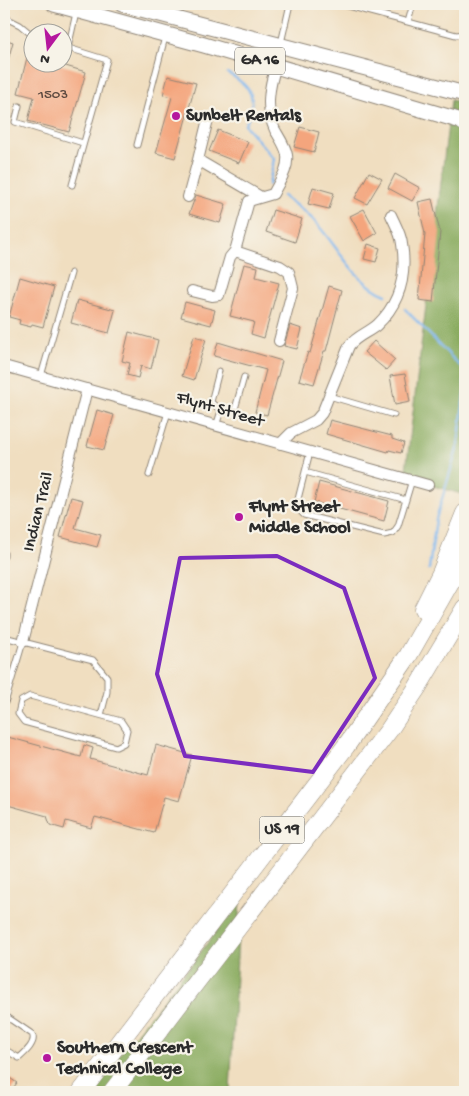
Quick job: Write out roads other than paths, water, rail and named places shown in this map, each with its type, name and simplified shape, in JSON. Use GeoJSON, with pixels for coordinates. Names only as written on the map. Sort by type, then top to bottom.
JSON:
{"type":"FeatureCollection","features":[{"type":"Feature","properties":{"kind":"highway"},"geometry":{"type":"LineString","coordinates":[[373,708],[441,573],[465,514]]}},
{"type":"Feature","properties":{"kind":"highway","name":"US 19"},"geometry":{"type":"LineString","coordinates":[[80,1092],[373,708],[425,627],[465,556]]}},
{"type":"Feature","properties":{"kind":"highway","name":"US 19"},"geometry":{"type":"LineString","coordinates":[[112,1092],[389,730],[417,688],[465,608]]}},
{"type":"Feature","properties":{"kind":"highway"},"geometry":{"type":"LineString","coordinates":[[417,688],[465,635]]}},
{"type":"Feature","properties":{"kind":"main road","name":"GA 16"},"geometry":{"type":"LineString","coordinates":[[54,4],[166,34],[465,122]]}},
{"type":"Feature","properties":{"kind":"main road","name":"GA 16"},"geometry":{"type":"LineString","coordinates":[[130,5],[465,94]]}},
{"type":"Feature","properties":{"kind":"street"},"geometry":{"type":"LineString","coordinates":[[192,291],[212,296],[219,295],[249,201],[273,194],[286,170],[287,154],[274,127],[270,110],[269,90],[276,66]]}},
{"type":"Feature","properties":{"kind":"street"},"geometry":{"type":"LineString","coordinates":[[188,198],[208,119]]}},
{"type":"Feature","properties":{"kind":"street"},"geometry":{"type":"LineString","coordinates":[[198,160],[261,197]]}},
{"type":"Feature","properties":{"kind":"street"},"geometry":{"type":"LineString","coordinates":[[280,444],[291,433],[316,420],[324,410],[340,366],[352,342],[379,323],[394,305],[401,288],[404,264],[402,242],[391,215]]}},
{"type":"Feature","properties":{"kind":"street"},"geometry":{"type":"LineString","coordinates":[[234,251],[280,266],[289,272],[293,288],[279,341]]}},
{"type":"Feature","properties":{"kind":"street","name":"Flynt Street"},"geometry":{"type":"LineString","coordinates":[[4,366],[428,485]]}},
{"type":"Feature","properties":{"kind":"street","name":"Indian Trail"},"geometry":{"type":"LineString","coordinates":[[23,642],[87,389]]}},
{"type":"Feature","properties":{"kind":"lane"},"geometry":{"type":"LineString","coordinates":[[276,66],[290,4]]}},
{"type":"Feature","properties":{"kind":"lane"},"geometry":{"type":"LineString","coordinates":[[340,4],[456,35],[465,34]]}},
{"type":"Feature","properties":{"kind":"lane"},"geometry":{"type":"LineString","coordinates":[[408,22],[413,4]]}},
{"type":"Feature","properties":{"kind":"lane"},"geometry":{"type":"LineString","coordinates":[[72,25],[77,10]]}},
{"type":"Feature","properties":{"kind":"lane"},"geometry":{"type":"LineString","coordinates":[[4,17],[22,27]]}},
{"type":"Feature","properties":{"kind":"lane"},"geometry":{"type":"LineString","coordinates":[[137,145],[166,34]]}},
{"type":"Feature","properties":{"kind":"lane"},"geometry":{"type":"LineString","coordinates":[[72,49],[107,60],[72,185]]}},
{"type":"Feature","properties":{"kind":"lane"},"geometry":{"type":"LineString","coordinates":[[19,106],[15,122],[83,143]]}},
{"type":"Feature","properties":{"kind":"lane"},"geometry":{"type":"LineString","coordinates":[[41,376],[71,273]]}},
{"type":"Feature","properties":{"kind":"lane"},"geometry":{"type":"LineString","coordinates":[[219,371],[211,402],[221,411]]}},
{"type":"Feature","properties":{"kind":"lane"},"geometry":{"type":"LineString","coordinates":[[221,411],[235,409],[244,377]]}},
{"type":"Feature","properties":{"kind":"lane"},"geometry":{"type":"LineString","coordinates":[[329,396],[394,415]]}},
{"type":"Feature","properties":{"kind":"lane"},"geometry":{"type":"LineString","coordinates":[[216,426],[221,411]]}},
{"type":"Feature","properties":{"kind":"lane"},"geometry":{"type":"LineString","coordinates":[[150,475],[168,412]]}},
{"type":"Feature","properties":{"kind":"lane"},"geometry":{"type":"LineString","coordinates":[[310,452],[297,502],[298,509],[304,515],[384,535],[393,533],[398,526],[412,480]]}},
{"type":"Feature","properties":{"kind":"lane"},"geometry":{"type":"LineString","coordinates":[[305,472],[406,500]]}},
{"type":"Feature","properties":{"kind":"lane"},"geometry":{"type":"LineString","coordinates":[[4,637],[93,660],[107,677],[107,692],[101,715]]}},
{"type":"Feature","properties":{"kind":"lane"},"geometry":{"type":"LineString","coordinates":[[4,706],[23,642]]}},
{"type":"Feature","properties":{"kind":"lane"},"geometry":{"type":"LineString","coordinates":[[30,696],[101,715],[121,722],[127,730],[124,743],[116,747],[24,722],[18,714],[21,701],[30,696]]}},
{"type":"Feature","properties":{"kind":"lane"},"geometry":{"type":"LineString","coordinates":[[4,1016],[32,1034],[35,1038],[19,1058],[4,1049]]}},
{"type":"Feature","properties":{"kind":"waterway"},"geometry":{"type":"LineString","coordinates":[[227,73],[242,83],[251,94],[252,108],[245,125],[274,159],[269,185]]}},
{"type":"Feature","properties":{"kind":"waterway"},"geometry":{"type":"LineString","coordinates":[[283,196],[312,219],[365,282],[386,295]]}},
{"type":"Feature","properties":{"kind":"waterway"},"geometry":{"type":"LineString","coordinates":[[405,309],[464,370],[465,390],[458,446],[436,519],[429,569]]}},
{"type":"Feature","properties":{"kind":"place","name":"Sunbelt Rentals"},"geometry":{"type":"Point","coordinates":[176,116]}},
{"type":"Feature","properties":{"kind":"place","name":"Flynt Street Middle School"},"geometry":{"type":"Point","coordinates":[239,517]}},
{"type":"Feature","properties":{"kind":"place","name":"Southern Crescent Technical College"},"geometry":{"type":"Point","coordinates":[47,1058]}}]}
